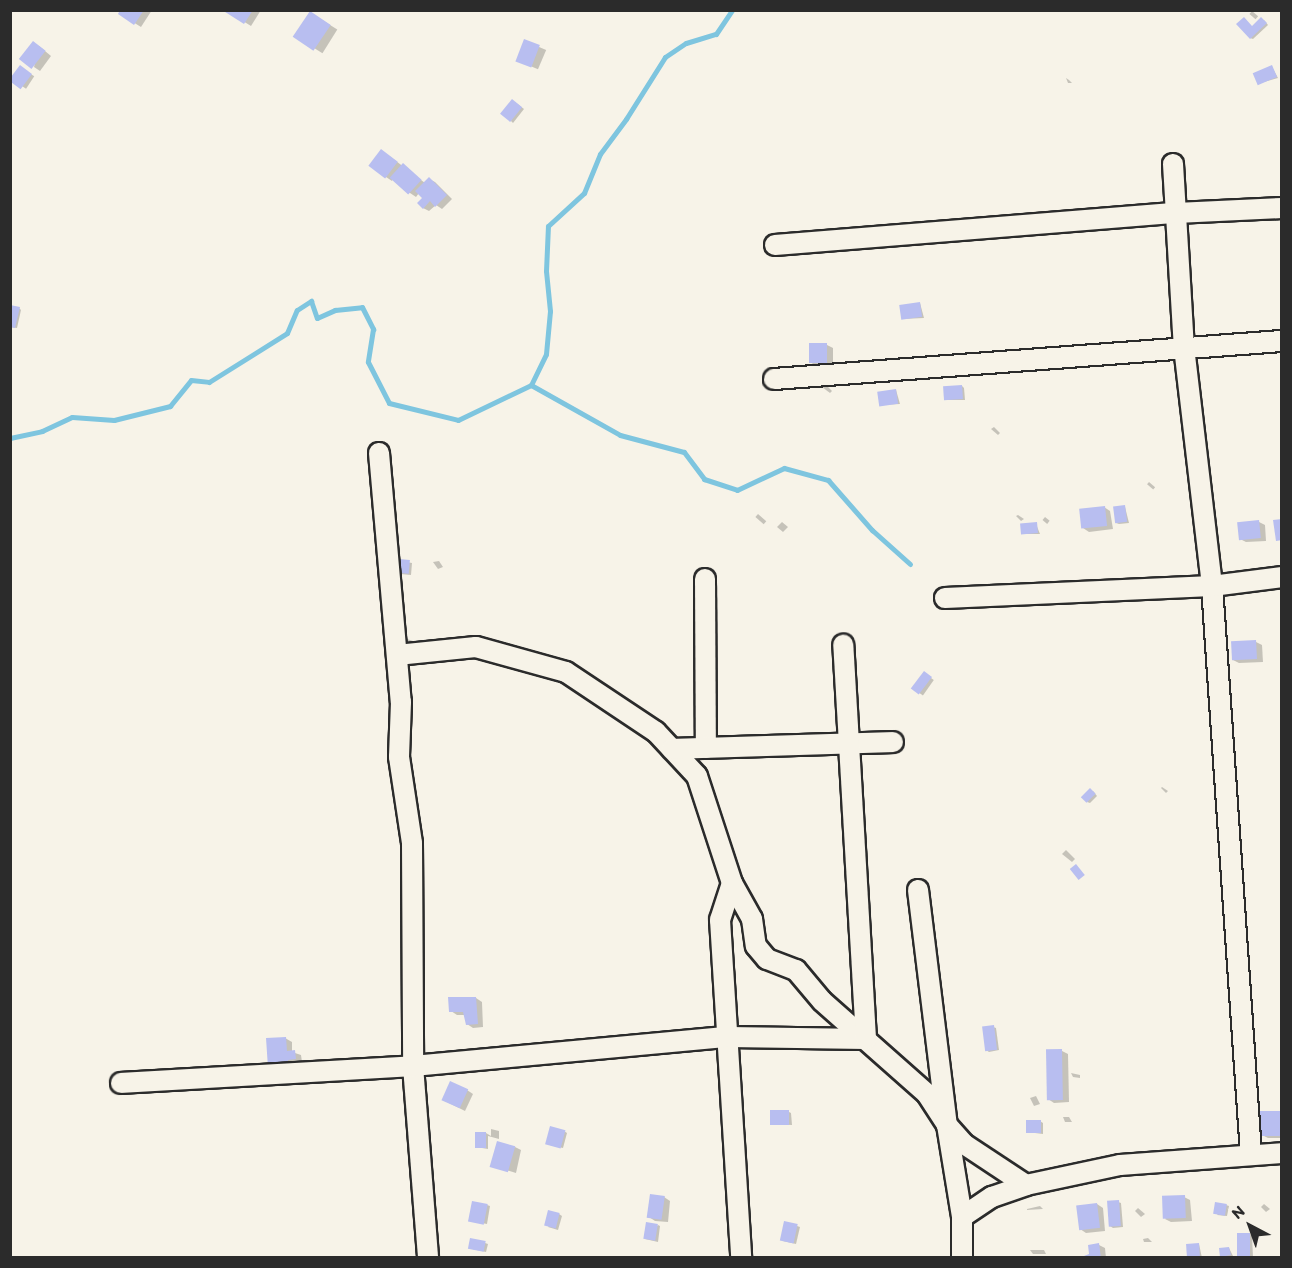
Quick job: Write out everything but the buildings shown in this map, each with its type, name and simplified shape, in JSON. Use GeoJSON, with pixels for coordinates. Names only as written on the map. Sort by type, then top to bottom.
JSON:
{"type":"FeatureCollection","features":[{"type":"Feature","properties":{"kind":"street"},"geometry":{"type":"LineString","coordinates":[[1173,164],[1184,347],[1212,586],[1251,1154]]}},
{"type":"Feature","properties":{"kind":"street"},"geometry":{"type":"LineString","coordinates":[[775,246],[1176,213],[1281,208]]}},
{"type":"Feature","properties":{"kind":"street"},"geometry":{"type":"LineString","coordinates":[[774,379],[1281,341]]}},
{"type":"Feature","properties":{"kind":"street"},"geometry":{"type":"LineString","coordinates":[[379,453],[401,702],[399,757],[412,843],[413,1066],[428,1257]]}},
{"type":"Feature","properties":{"kind":"street"},"geometry":{"type":"LineString","coordinates":[[945,598],[1212,586],[1281,577]]}},
{"type":"Feature","properties":{"kind":"street"},"geometry":{"type":"LineString","coordinates":[[705,579],[706,748]]}},
{"type":"Feature","properties":{"kind":"street"},"geometry":{"type":"LineString","coordinates":[[843,645],[866,1039]]}},
{"type":"Feature","properties":{"kind":"street"},"geometry":{"type":"LineString","coordinates":[[397,655],[476,647],[566,672],[656,732],[697,776],[732,883],[752,919],[756,946],[767,959],[796,970],[822,1001],[927,1094],[947,1125],[964,1144],[1026,1185]]}},
{"type":"Feature","properties":{"kind":"street"},"geometry":{"type":"LineString","coordinates":[[672,749],[893,742]]}},
{"type":"Feature","properties":{"kind":"street"},"geometry":{"type":"LineString","coordinates":[[732,883],[720,920],[741,1257]]}},
{"type":"Feature","properties":{"kind":"street"},"geometry":{"type":"LineString","coordinates":[[918,890],[947,1125],[962,1218],[962,1257]]}},
{"type":"Feature","properties":{"kind":"street"},"geometry":{"type":"LineString","coordinates":[[121,1083],[413,1066],[728,1037],[866,1039]]}},
{"type":"Feature","properties":{"kind":"street"},"geometry":{"type":"LineString","coordinates":[[962,1218],[992,1197],[1026,1185],[1120,1165],[1281,1153]]}},
{"type":"Feature","properties":{"kind":"waterway"},"geometry":{"type":"LineString","coordinates":[[10,438],[42,431],[72,417],[114,420],[170,406],[191,380],[209,382],[287,333],[297,310],[311,301],[317,318],[335,310],[362,307],[373,329],[368,362],[389,403],[458,420],[531,385],[546,354],[550,311],[546,271],[548,226],[584,193],[600,154],[626,119],[665,57],[686,43],[716,34],[732,10]]}},
{"type":"Feature","properties":{"kind":"waterway"},"geometry":{"type":"LineString","coordinates":[[531,385],[620,435],[684,452],[704,479],[737,490],[784,468],[828,480],[872,530],[910,564]]}}]}
